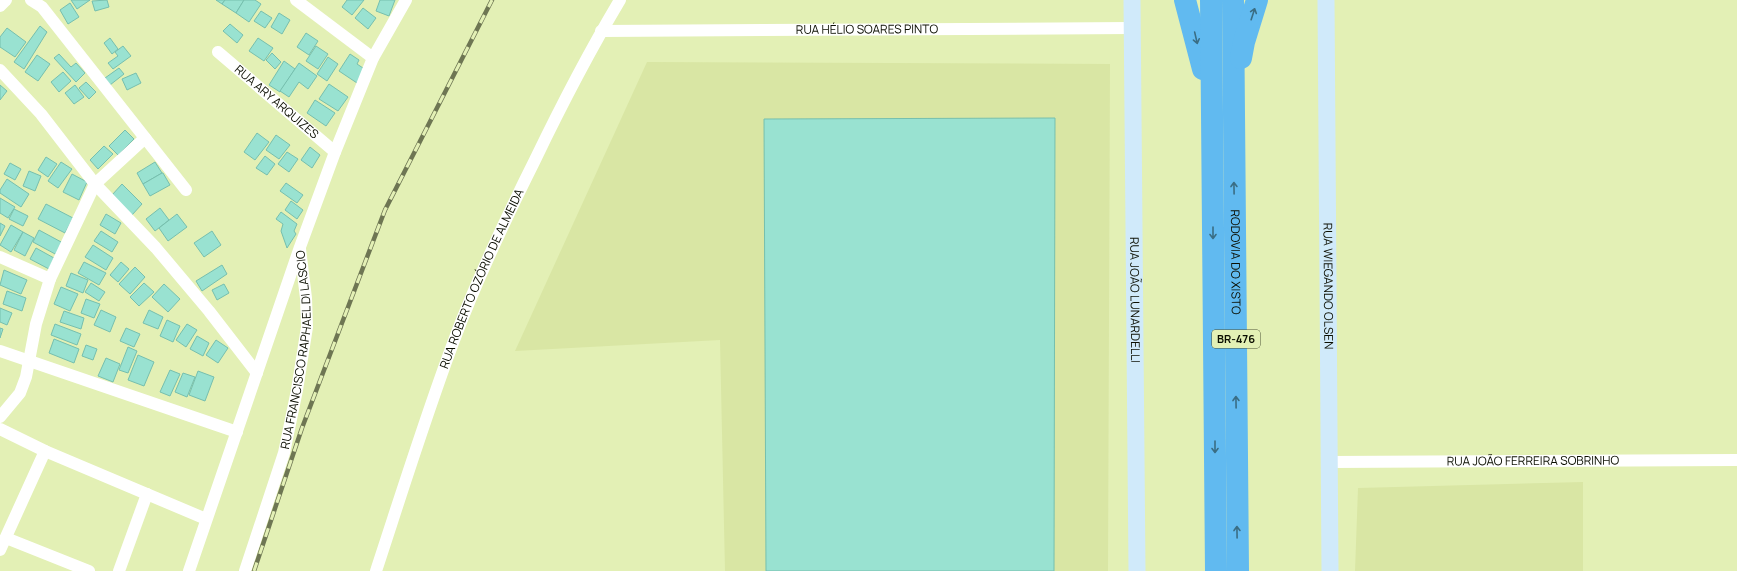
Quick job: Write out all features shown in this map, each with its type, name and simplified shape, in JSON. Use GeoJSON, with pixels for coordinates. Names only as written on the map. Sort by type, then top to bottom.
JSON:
{"type":"FeatureCollection","features":[{"type":"Feature","properties":{"kind":"highway"},"geometry":{"type":"LineString","coordinates":[[1186,0],[1212,110]]}},
{"type":"Feature","properties":{"kind":"highway","name":"RODOVIA DO XISTO"},"geometry":{"type":"LineString","coordinates":[[1211,0],[1216,571]]}},
{"type":"Feature","properties":{"kind":"highway","name":"RODOVIA DO XISTO"},"geometry":{"type":"LineString","coordinates":[[1233,0],[1238,571]]}},
{"type":"Feature","properties":{"kind":"highway"},"geometry":{"type":"LineString","coordinates":[[1234,107],[1244,42],[1257,0]]}},
{"type":"Feature","properties":{"kind":"street"},"geometry":{"type":"LineString","coordinates":[[0,6],[6,0]]}},
{"type":"Feature","properties":{"kind":"street"},"geometry":{"type":"LineString","coordinates":[[31,0],[42,7],[186,190]]}},
{"type":"Feature","properties":{"kind":"street"},"geometry":{"type":"LineString","coordinates":[[296,0],[373,58]]}},
{"type":"Feature","properties":{"kind":"street","name":"RUA FRANCISCO RAPHAEL DI LASCIO"},"geometry":{"type":"LineString","coordinates":[[245,571],[284,453],[300,375],[307,327],[306,291],[300,247],[335,152],[373,58],[406,0]]}},
{"type":"Feature","properties":{"kind":"street","name":"RUA ROBERTO OZÓRIO DE ALMEIDA"},"geometry":{"type":"LineString","coordinates":[[376,571],[429,409],[453,342],[477,284],[517,196],[559,110],[601,31],[620,0]]}},
{"type":"Feature","properties":{"kind":"street","name":"RUA JOÃO LUNARDELLI"},"geometry":{"type":"LineString","coordinates":[[1129,0],[1132,28]]}},
{"type":"Feature","properties":{"kind":"street","name":"RUA JOÃO LUNARDELLI"},"geometry":{"type":"LineString","coordinates":[[1132,0],[1137,571]]}},
{"type":"Feature","properties":{"kind":"street","name":"RUA WIEGANDO OLSEN"},"geometry":{"type":"LineString","coordinates":[[1326,0],[1330,571]]}},
{"type":"Feature","properties":{"kind":"street","name":"RUA HÉLIO SOARES PINTO"},"geometry":{"type":"LineString","coordinates":[[601,31],[1132,28]]}},
{"type":"Feature","properties":{"kind":"street","name":"RUA ARY ARQUIZES"},"geometry":{"type":"LineString","coordinates":[[218,52],[335,152]]}},
{"type":"Feature","properties":{"kind":"street"},"geometry":{"type":"LineString","coordinates":[[0,70],[41,114],[95,184],[156,248],[209,311],[257,373]]}},
{"type":"Feature","properties":{"kind":"street"},"geometry":{"type":"LineString","coordinates":[[0,416],[20,393],[26,377],[36,324],[50,279],[95,184],[145,138]]}},
{"type":"Feature","properties":{"kind":"street"},"geometry":{"type":"LineString","coordinates":[[189,571],[300,247]]}},
{"type":"Feature","properties":{"kind":"street"},"geometry":{"type":"LineString","coordinates":[[0,257],[50,279]]}},
{"type":"Feature","properties":{"kind":"street"},"geometry":{"type":"LineString","coordinates":[[0,351],[237,432]]}},
{"type":"Feature","properties":{"kind":"street"},"geometry":{"type":"LineString","coordinates":[[0,429],[45,451],[206,519]]}},
{"type":"Feature","properties":{"kind":"street"},"geometry":{"type":"LineString","coordinates":[[0,550],[45,451]]}},
{"type":"Feature","properties":{"kind":"street","name":"RUA JOÃO FERREIRA SOBRINHO"},"geometry":{"type":"LineString","coordinates":[[1330,462],[1737,460]]}},
{"type":"Feature","properties":{"kind":"street"},"geometry":{"type":"LineString","coordinates":[[119,571],[147,494]]}},
{"type":"Feature","properties":{"kind":"street"},"geometry":{"type":"LineString","coordinates":[[6,538],[89,571]]}},
{"type":"Feature","properties":{"kind":"shaded area"},"geometry":{"type":"Polygon","coordinates":[[[647,62],[1110,64],[1108,571],[725,571],[720,340],[515,351],[647,62]]]}},
{"type":"Feature","properties":{"kind":"shaded area"},"geometry":{"type":"Polygon","coordinates":[[[1583,482],[1583,571],[1355,571],[1358,488],[1583,482]]]}},
{"type":"Feature","properties":{"kind":"building"},"geometry":{"type":"Polygon","coordinates":[[[71,0],[90,0],[77,9],[71,0]]]}},
{"type":"Feature","properties":{"kind":"building"},"geometry":{"type":"Polygon","coordinates":[[[107,0],[109,7],[95,11],[92,1],[107,0]]]}},
{"type":"Feature","properties":{"kind":"building"},"geometry":{"type":"Polygon","coordinates":[[[216,0],[225,0],[222,4],[216,0]]]}},
{"type":"Feature","properties":{"kind":"building"},"geometry":{"type":"Polygon","coordinates":[[[225,0],[244,0],[236,13],[222,4],[225,0]]]}},
{"type":"Feature","properties":{"kind":"building"},"geometry":{"type":"Polygon","coordinates":[[[244,0],[255,0],[261,4],[249,22],[236,13],[244,0]]]}},
{"type":"Feature","properties":{"kind":"building"},"geometry":{"type":"Polygon","coordinates":[[[347,0],[364,0],[352,15],[342,7],[347,0]]]}},
{"type":"Feature","properties":{"kind":"building"},"geometry":{"type":"Polygon","coordinates":[[[380,0],[395,0],[389,16],[376,11],[380,0]]]}},
{"type":"Feature","properties":{"kind":"building"},"geometry":{"type":"Polygon","coordinates":[[[70,3],[79,17],[68,24],[60,10],[70,3]]]}},
{"type":"Feature","properties":{"kind":"building"},"geometry":{"type":"Polygon","coordinates":[[[363,8],[376,18],[368,29],[355,18],[363,8]]]}},
{"type":"Feature","properties":{"kind":"building"},"geometry":{"type":"Polygon","coordinates":[[[261,11],[272,18],[265,28],[254,21],[261,11]]]}},
{"type":"Feature","properties":{"kind":"building"},"geometry":{"type":"Polygon","coordinates":[[[279,13],[290,20],[282,34],[271,27],[279,13]]]}},
{"type":"Feature","properties":{"kind":"building"},"geometry":{"type":"Polygon","coordinates":[[[230,24],[243,35],[237,43],[223,31],[230,24]]]}},
{"type":"Feature","properties":{"kind":"building"},"geometry":{"type":"Polygon","coordinates":[[[40,26],[47,32],[24,69],[14,62],[40,26]]]}},
{"type":"Feature","properties":{"kind":"building"},"geometry":{"type":"Polygon","coordinates":[[[7,28],[26,42],[15,57],[0,47],[0,37],[7,28]]]}},
{"type":"Feature","properties":{"kind":"building"},"geometry":{"type":"Polygon","coordinates":[[[306,33],[318,41],[309,55],[297,47],[306,33]]]}},
{"type":"Feature","properties":{"kind":"building"},"geometry":{"type":"Polygon","coordinates":[[[110,38],[118,49],[112,54],[104,43],[110,38]]]}},
{"type":"Feature","properties":{"kind":"building"},"geometry":{"type":"Polygon","coordinates":[[[258,38],[273,48],[264,61],[249,51],[258,38]]]}},
{"type":"Feature","properties":{"kind":"building"},"geometry":{"type":"Polygon","coordinates":[[[123,46],[131,56],[113,69],[108,63],[118,56],[115,52],[123,46]]]}},
{"type":"Feature","properties":{"kind":"building"},"geometry":{"type":"Polygon","coordinates":[[[316,46],[328,54],[318,69],[306,61],[316,46]]]}},
{"type":"Feature","properties":{"kind":"building"},"geometry":{"type":"Polygon","coordinates":[[[272,53],[281,62],[275,69],[266,60],[272,53]]]}},
{"type":"Feature","properties":{"kind":"building"},"geometry":{"type":"Polygon","coordinates":[[[59,54],[71,67],[76,63],[85,73],[76,82],[54,58],[59,54]]]}},
{"type":"Feature","properties":{"kind":"building"},"geometry":{"type":"Polygon","coordinates":[[[350,54],[359,60],[357,64],[366,70],[357,83],[339,71],[350,54]]]}},
{"type":"Feature","properties":{"kind":"building"},"geometry":{"type":"Polygon","coordinates":[[[37,55],[50,64],[38,81],[25,72],[37,55]]]}},
{"type":"Feature","properties":{"kind":"building"},"geometry":{"type":"Polygon","coordinates":[[[328,57],[338,64],[327,81],[317,74],[328,57]]]}},
{"type":"Feature","properties":{"kind":"building"},"geometry":{"type":"Polygon","coordinates":[[[284,61],[295,69],[280,92],[269,85],[284,61]]]}},
{"type":"Feature","properties":{"kind":"building"},"geometry":{"type":"Polygon","coordinates":[[[299,63],[317,76],[308,89],[299,82],[289,97],[280,91],[299,63]]]}},
{"type":"Feature","properties":{"kind":"building"},"geometry":{"type":"Polygon","coordinates":[[[119,68],[124,74],[110,85],[105,78],[119,68]]]}},
{"type":"Feature","properties":{"kind":"building"},"geometry":{"type":"Polygon","coordinates":[[[63,72],[71,81],[59,92],[51,82],[63,72]]]}},
{"type":"Feature","properties":{"kind":"building"},"geometry":{"type":"Polygon","coordinates":[[[136,73],[141,83],[127,90],[122,79],[136,73]]]}},
{"type":"Feature","properties":{"kind":"building"},"geometry":{"type":"Polygon","coordinates":[[[86,82],[96,92],[89,99],[79,88],[86,82]]]}},
{"type":"Feature","properties":{"kind":"building"},"geometry":{"type":"Polygon","coordinates":[[[329,84],[348,97],[338,111],[319,99],[329,84]]]}},
{"type":"Feature","properties":{"kind":"building"},"geometry":{"type":"Polygon","coordinates":[[[0,85],[7,91],[0,100],[0,85]]]}},
{"type":"Feature","properties":{"kind":"building"},"geometry":{"type":"Polygon","coordinates":[[[75,85],[84,97],[74,104],[65,93],[75,85]]]}},
{"type":"Feature","properties":{"kind":"building"},"geometry":{"type":"Polygon","coordinates":[[[315,100],[335,113],[326,126],[307,113],[315,100]]]}},
{"type":"Feature","properties":{"kind":"building"},"geometry":{"type":"Polygon","coordinates":[[[1055,118],[1054,571],[766,571],[764,119],[1055,118]]]}},
{"type":"Feature","properties":{"kind":"building"},"geometry":{"type":"Polygon","coordinates":[[[125,130],[134,139],[118,155],[109,146],[125,130]]]}},
{"type":"Feature","properties":{"kind":"building"},"geometry":{"type":"Polygon","coordinates":[[[257,133],[269,142],[255,160],[244,152],[257,133]]]}},
{"type":"Feature","properties":{"kind":"building"},"geometry":{"type":"Polygon","coordinates":[[[276,135],[290,145],[279,159],[266,150],[276,135]]]}},
{"type":"Feature","properties":{"kind":"building"},"geometry":{"type":"Polygon","coordinates":[[[104,146],[113,154],[98,169],[90,160],[104,146]]]}},
{"type":"Feature","properties":{"kind":"building"},"geometry":{"type":"Polygon","coordinates":[[[310,147],[320,155],[312,168],[301,160],[310,147]]]}},
{"type":"Feature","properties":{"kind":"building"},"geometry":{"type":"Polygon","coordinates":[[[287,152],[298,159],[289,172],[278,164],[287,152]]]}},
{"type":"Feature","properties":{"kind":"building"},"geometry":{"type":"Polygon","coordinates":[[[265,156],[275,164],[267,175],[256,168],[265,156]]]}},
{"type":"Feature","properties":{"kind":"building"},"geometry":{"type":"Polygon","coordinates":[[[46,157],[57,164],[48,177],[38,170],[46,157]]]}},
{"type":"Feature","properties":{"kind":"building"},"geometry":{"type":"Polygon","coordinates":[[[61,162],[72,169],[58,188],[48,181],[61,162]]]}},
{"type":"Feature","properties":{"kind":"building"},"geometry":{"type":"Polygon","coordinates":[[[155,162],[162,173],[143,184],[137,173],[155,162]]]}},
{"type":"Feature","properties":{"kind":"building"},"geometry":{"type":"Polygon","coordinates":[[[10,163],[21,169],[15,180],[4,174],[10,163]]]}},
{"type":"Feature","properties":{"kind":"building"},"geometry":{"type":"Polygon","coordinates":[[[29,171],[41,176],[35,191],[23,186],[29,171]]]}},
{"type":"Feature","properties":{"kind":"building"},"geometry":{"type":"Polygon","coordinates":[[[162,173],[170,185],[150,196],[143,184],[162,173]]]}},
{"type":"Feature","properties":{"kind":"building"},"geometry":{"type":"Polygon","coordinates":[[[72,174],[87,182],[79,200],[63,192],[72,174]]]}},
{"type":"Feature","properties":{"kind":"building"},"geometry":{"type":"Polygon","coordinates":[[[7,179],[29,194],[21,207],[0,193],[0,190],[7,179]]]}},
{"type":"Feature","properties":{"kind":"building"},"geometry":{"type":"Polygon","coordinates":[[[286,183],[303,195],[297,203],[280,191],[286,183]]]}},
{"type":"Feature","properties":{"kind":"building"},"geometry":{"type":"Polygon","coordinates":[[[122,184],[142,204],[132,215],[112,195],[122,184]]]}},
{"type":"Feature","properties":{"kind":"building"},"geometry":{"type":"Polygon","coordinates":[[[0,198],[15,207],[8,218],[0,213],[0,198]]]}},
{"type":"Feature","properties":{"kind":"building"},"geometry":{"type":"Polygon","coordinates":[[[291,201],[303,210],[297,219],[285,210],[291,201]]]}},
{"type":"Feature","properties":{"kind":"building"},"geometry":{"type":"Polygon","coordinates":[[[46,204],[73,218],[65,233],[38,219],[46,204]]]}},
{"type":"Feature","properties":{"kind":"building"},"geometry":{"type":"Polygon","coordinates":[[[160,208],[169,220],[155,231],[146,219],[160,208]]]}},
{"type":"Feature","properties":{"kind":"building"},"geometry":{"type":"Polygon","coordinates":[[[14,209],[28,216],[23,226],[9,219],[14,209]]]}},
{"type":"Feature","properties":{"kind":"building"},"geometry":{"type":"Polygon","coordinates":[[[281,212],[297,224],[294,231],[296,234],[287,248],[281,231],[283,224],[276,219],[281,212]]]}},
{"type":"Feature","properties":{"kind":"building"},"geometry":{"type":"Polygon","coordinates":[[[106,214],[121,223],[115,234],[100,225],[106,214]]]}},
{"type":"Feature","properties":{"kind":"building"},"geometry":{"type":"Polygon","coordinates":[[[177,214],[187,227],[168,241],[159,228],[177,214]]]}},
{"type":"Feature","properties":{"kind":"building"},"geometry":{"type":"Polygon","coordinates":[[[0,223],[5,226],[0,236],[0,223]]]}},
{"type":"Feature","properties":{"kind":"building"},"geometry":{"type":"Polygon","coordinates":[[[11,225],[23,232],[11,252],[0,245],[11,225]]]}},
{"type":"Feature","properties":{"kind":"building"},"geometry":{"type":"Polygon","coordinates":[[[39,230],[63,243],[57,255],[33,242],[39,230]]]}},
{"type":"Feature","properties":{"kind":"building"},"geometry":{"type":"Polygon","coordinates":[[[101,231],[118,242],[112,252],[94,241],[101,231]]]}},
{"type":"Feature","properties":{"kind":"building"},"geometry":{"type":"Polygon","coordinates":[[[212,231],[221,245],[204,257],[194,243],[212,231]]]}},
{"type":"Feature","properties":{"kind":"building"},"geometry":{"type":"Polygon","coordinates":[[[23,232],[34,238],[25,256],[14,250],[23,232]]]}},
{"type":"Feature","properties":{"kind":"building"},"geometry":{"type":"Polygon","coordinates":[[[93,245],[113,258],[106,270],[85,257],[93,245]]]}},
{"type":"Feature","properties":{"kind":"building"},"geometry":{"type":"Polygon","coordinates":[[[36,248],[54,258],[49,269],[30,259],[36,248]]]}},
{"type":"Feature","properties":{"kind":"building"},"geometry":{"type":"Polygon","coordinates":[[[84,262],[106,273],[99,285],[78,273],[84,262]]]}},
{"type":"Feature","properties":{"kind":"building"},"geometry":{"type":"Polygon","coordinates":[[[121,262],[129,269],[118,282],[110,275],[121,262]]]}},
{"type":"Feature","properties":{"kind":"building"},"geometry":{"type":"Polygon","coordinates":[[[222,265],[227,274],[202,291],[196,281],[222,265]]]}},
{"type":"Feature","properties":{"kind":"building"},"geometry":{"type":"Polygon","coordinates":[[[135,267],[145,277],[130,294],[119,284],[135,267]]]}},
{"type":"Feature","properties":{"kind":"building"},"geometry":{"type":"Polygon","coordinates":[[[4,270],[27,280],[21,294],[0,285],[4,270]]]}},
{"type":"Feature","properties":{"kind":"building"},"geometry":{"type":"Polygon","coordinates":[[[71,273],[88,280],[83,293],[66,286],[71,273]]]}},
{"type":"Feature","properties":{"kind":"building"},"geometry":{"type":"Polygon","coordinates":[[[91,283],[105,292],[99,301],[85,292],[91,283]]]}},
{"type":"Feature","properties":{"kind":"building"},"geometry":{"type":"Polygon","coordinates":[[[144,283],[154,292],[139,306],[130,297],[144,283]]]}},
{"type":"Feature","properties":{"kind":"building"},"geometry":{"type":"Polygon","coordinates":[[[164,284],[180,299],[168,312],[152,297],[164,284]]]}},
{"type":"Feature","properties":{"kind":"building"},"geometry":{"type":"Polygon","coordinates":[[[224,284],[229,293],[217,300],[212,290],[224,284]]]}},
{"type":"Feature","properties":{"kind":"building"},"geometry":{"type":"Polygon","coordinates":[[[61,287],[78,294],[70,311],[54,304],[61,287]]]}},
{"type":"Feature","properties":{"kind":"building"},"geometry":{"type":"Polygon","coordinates":[[[7,291],[26,298],[22,311],[3,304],[7,291]]]}},
{"type":"Feature","properties":{"kind":"building"},"geometry":{"type":"Polygon","coordinates":[[[86,299],[100,304],[94,318],[81,313],[86,299]]]}},
{"type":"Feature","properties":{"kind":"building"},"geometry":{"type":"Polygon","coordinates":[[[0,308],[12,313],[7,325],[0,322],[0,308]]]}},
{"type":"Feature","properties":{"kind":"building"},"geometry":{"type":"Polygon","coordinates":[[[101,310],[116,317],[110,332],[94,325],[101,310]]]}},
{"type":"Feature","properties":{"kind":"building"},"geometry":{"type":"Polygon","coordinates":[[[149,310],[163,317],[158,329],[143,323],[149,310]]]}},
{"type":"Feature","properties":{"kind":"building"},"geometry":{"type":"Polygon","coordinates":[[[64,311],[84,318],[81,329],[60,322],[64,311]]]}},
{"type":"Feature","properties":{"kind":"building"},"geometry":{"type":"Polygon","coordinates":[[[167,320],[180,326],[173,342],[160,336],[167,320]]]}},
{"type":"Feature","properties":{"kind":"building"},"geometry":{"type":"Polygon","coordinates":[[[55,324],[81,334],[77,345],[51,335],[55,324]]]}},
{"type":"Feature","properties":{"kind":"building"},"geometry":{"type":"Polygon","coordinates":[[[187,324],[197,330],[186,347],[176,340],[187,324]]]}},
{"type":"Feature","properties":{"kind":"building"},"geometry":{"type":"Polygon","coordinates":[[[0,328],[3,329],[0,338],[0,328]]]}},
{"type":"Feature","properties":{"kind":"building"},"geometry":{"type":"Polygon","coordinates":[[[126,328],[140,334],[134,347],[120,341],[126,328]]]}},
{"type":"Feature","properties":{"kind":"building"},"geometry":{"type":"Polygon","coordinates":[[[197,336],[209,343],[203,356],[190,349],[197,336]]]}},
{"type":"Feature","properties":{"kind":"building"},"geometry":{"type":"Polygon","coordinates":[[[54,339],[79,349],[74,363],[49,353],[54,339]]]}},
{"type":"Feature","properties":{"kind":"building"},"geometry":{"type":"Polygon","coordinates":[[[216,340],[228,348],[218,363],[206,355],[216,340]]]}},
{"type":"Feature","properties":{"kind":"building"},"geometry":{"type":"Polygon","coordinates":[[[86,345],[97,349],[93,360],[82,356],[86,345]]]}},
{"type":"Feature","properties":{"kind":"building"},"geometry":{"type":"Polygon","coordinates":[[[128,347],[137,351],[128,373],[119,370],[128,347]]]}},
{"type":"Feature","properties":{"kind":"building"},"geometry":{"type":"Polygon","coordinates":[[[138,355],[154,362],[144,386],[128,380],[138,355]]]}},
{"type":"Feature","properties":{"kind":"building"},"geometry":{"type":"Polygon","coordinates":[[[106,358],[120,364],[113,382],[98,376],[106,358]]]}},
{"type":"Feature","properties":{"kind":"building"},"geometry":{"type":"Polygon","coordinates":[[[170,370],[180,374],[170,396],[160,392],[170,370]]]}},
{"type":"Feature","properties":{"kind":"building"},"geometry":{"type":"Polygon","coordinates":[[[198,371],[214,377],[205,401],[189,395],[198,371]]]}},
{"type":"Feature","properties":{"kind":"building"},"geometry":{"type":"Polygon","coordinates":[[[183,373],[195,377],[187,397],[175,392],[183,373]]]}},
{"type":"Feature","properties":{"kind":"railway"},"geometry":{"type":"LineString","coordinates":[[254,571],[302,428],[385,210],[492,0]]}}]}
